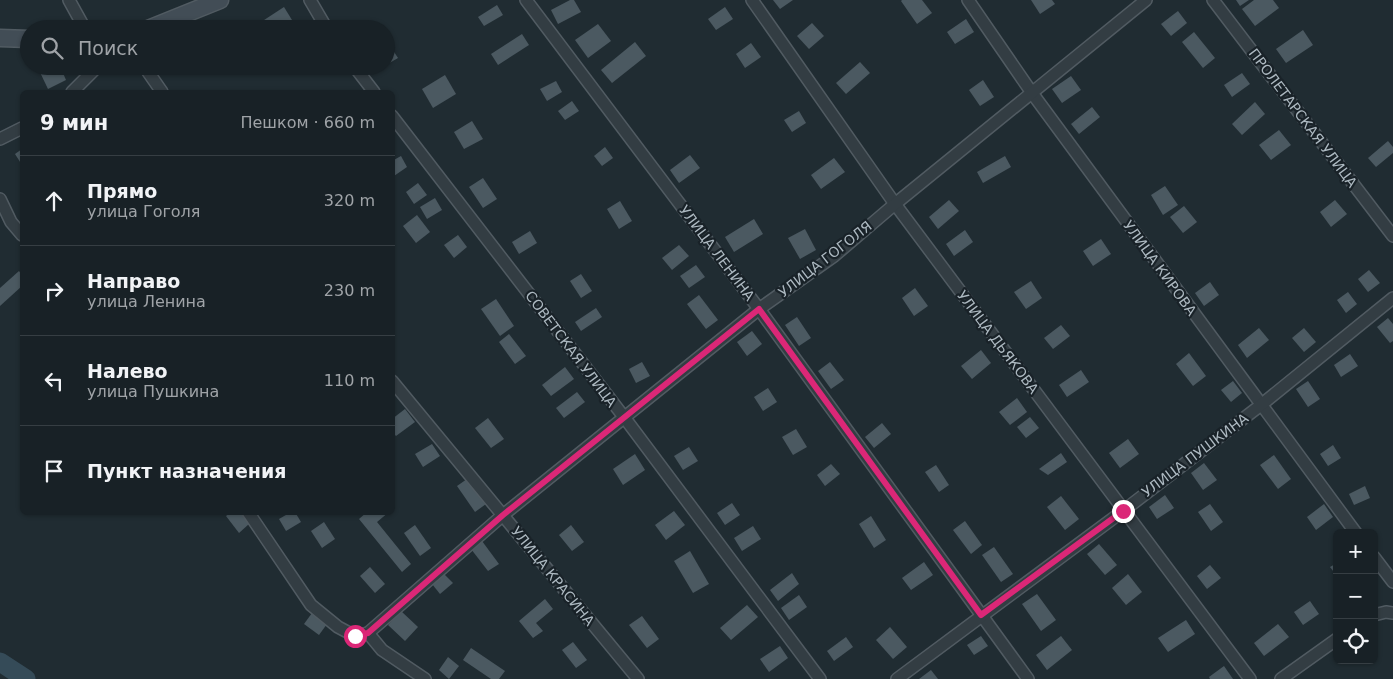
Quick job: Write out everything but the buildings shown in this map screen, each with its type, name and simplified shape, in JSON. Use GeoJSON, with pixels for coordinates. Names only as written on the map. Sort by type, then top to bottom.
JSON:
{"type":"FeatureCollection","features":[{"type":"Feature","properties":{"kind":"main road"},"geometry":{"type":"LineString","coordinates":[[170,20],[220,0]]}},
{"type":"Feature","properties":{"kind":"main road"},"geometry":{"type":"LineString","coordinates":[[0,38],[20,39]]}},
{"type":"Feature","properties":{"kind":"street"},"geometry":{"type":"LineString","coordinates":[[69,0],[80,20]]}},
{"type":"Feature","properties":{"kind":"street"},"geometry":{"type":"LineString","coordinates":[[310,0],[322,20]]}},
{"type":"Feature","properties":{"kind":"street","name":"УЛИЦА ЛЕНИНА"},"geometry":{"type":"LineString","coordinates":[[526,0],[759,309],[1028,679]]}},
{"type":"Feature","properties":{"kind":"street","name":"УЛИЦА ДЬЯКОВА"},"geometry":{"type":"LineString","coordinates":[[752,0],[895,204],[1250,679]]}},
{"type":"Feature","properties":{"kind":"street","name":"УЛИЦА КИРОВА"},"geometry":{"type":"LineString","coordinates":[[968,0],[1032,93],[1353,529]]}},
{"type":"Feature","properties":{"kind":"street","name":"УЛИЦА ГОГОЛЯ"},"geometry":{"type":"LineString","coordinates":[[368,633],[503,515],[759,309],[834,256],[895,204],[1146,0]]}},
{"type":"Feature","properties":{"kind":"street","name":"ПРОЛЕТАРСКАЯ УЛИЦА"},"geometry":{"type":"LineString","coordinates":[[1213,0],[1393,236]]}},
{"type":"Feature","properties":{"kind":"street"},"geometry":{"type":"LineString","coordinates":[[74,90],[89,75]]}},
{"type":"Feature","properties":{"kind":"street"},"geometry":{"type":"LineString","coordinates":[[150,75],[161,90]]}},
{"type":"Feature","properties":{"kind":"street"},"geometry":{"type":"LineString","coordinates":[[361,75],[372,90]]}},
{"type":"Feature","properties":{"kind":"street","name":"СОВЕТСКАЯ УЛИЦА"},"geometry":{"type":"LineString","coordinates":[[395,120],[624,417],[820,679]]}},
{"type":"Feature","properties":{"kind":"street"},"geometry":{"type":"LineString","coordinates":[[0,139],[20,129]]}},
{"type":"Feature","properties":{"kind":"street"},"geometry":{"type":"LineString","coordinates":[[0,199],[11,222],[20,233]]}},
{"type":"Feature","properties":{"kind":"street","name":"УЛИЦА ПУШКИНА"},"geometry":{"type":"LineString","coordinates":[[897,679],[1262,405],[1393,298]]}},
{"type":"Feature","properties":{"kind":"street","name":"УЛИЦА КРАСИНА"},"geometry":{"type":"LineString","coordinates":[[395,385],[638,679]]}},
{"type":"Feature","properties":{"kind":"street"},"geometry":{"type":"LineString","coordinates":[[250,515],[311,604],[338,627],[355,636],[368,633],[382,650],[425,679]]}},
{"type":"Feature","properties":{"kind":"street"},"geometry":{"type":"LineString","coordinates":[[1378,562],[1393,582]]}},
{"type":"Feature","properties":{"kind":"street"},"geometry":{"type":"LineString","coordinates":[[1378,614],[1393,613]]}},
{"type":"Feature","properties":{"kind":"street"},"geometry":{"type":"LineString","coordinates":[[1281,679],[1333,642]]}},
{"type":"Feature","properties":{"kind":"waterway"},"geometry":{"type":"LineString","coordinates":[[0,662],[26,679]]}},
{"type":"Feature","properties":{"kind":"route"},"geometry":{"type":"LineString","coordinates":[[355,636],[368,633],[503,515],[759,309],[981,615],[1123,511]]}}]}
